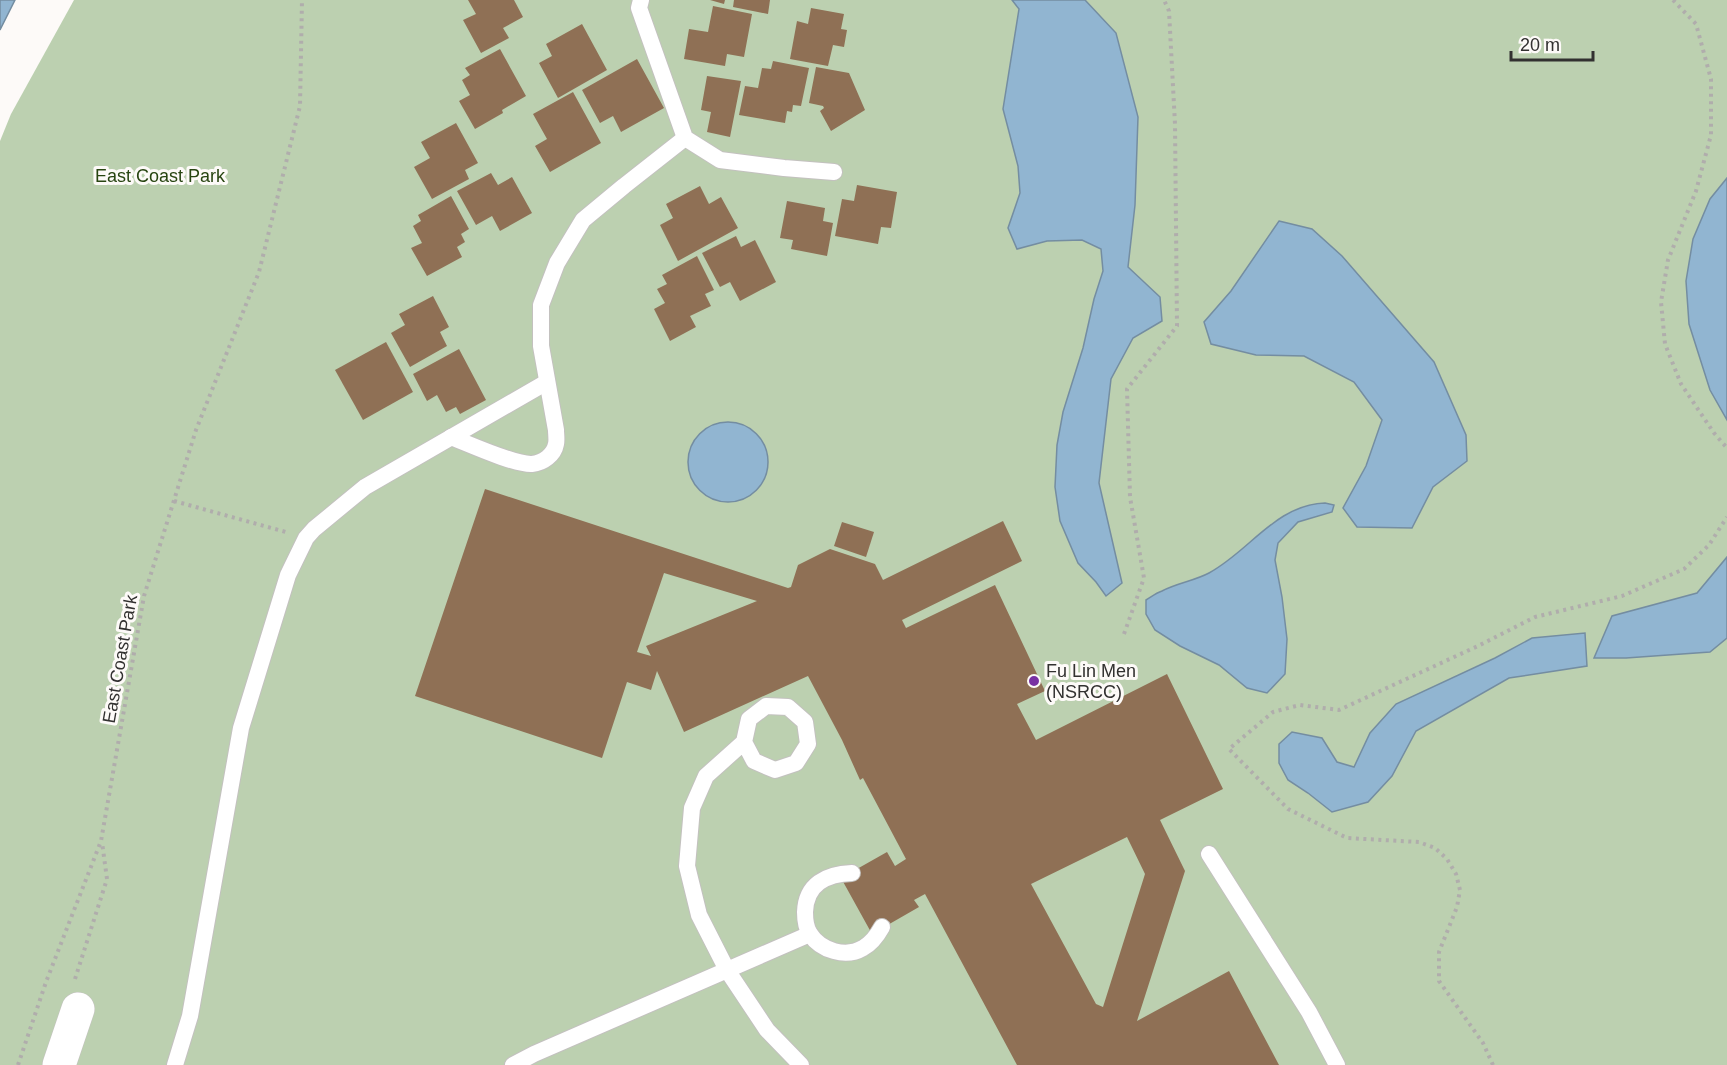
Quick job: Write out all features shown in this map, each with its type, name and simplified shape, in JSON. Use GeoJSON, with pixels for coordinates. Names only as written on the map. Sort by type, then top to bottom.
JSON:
{"type":"FeatureCollection","features":[{"type":"Feature","properties":{"kind":"street"},"geometry":{"type":"LineString","coordinates":[[59,1065],[78,1009]]}},
{"type":"Feature","properties":{"kind":"lane"},"geometry":{"type":"LineString","coordinates":[[641,0],[639,8],[685,138],[720,160],[834,172]]}},
{"type":"Feature","properties":{"kind":"lane"},"geometry":{"type":"LineString","coordinates":[[451,437],[513,461],[530,465],[542,462],[552,453],[556,444],[556,430],[541,346],[542,305],[556,263],[583,220],[685,138]]}},
{"type":"Feature","properties":{"kind":"lane"},"geometry":{"type":"LineString","coordinates":[[175,1065],[190,1016],[241,728],[288,575],[306,538],[365,487],[547,382]]}},
{"type":"Feature","properties":{"kind":"lane"},"geometry":{"type":"LineString","coordinates":[[744,742],[706,776],[692,808],[687,866],[699,915],[727,970],[767,1030],[801,1065]]}},
{"type":"Feature","properties":{"kind":"lane"},"geometry":{"type":"LineString","coordinates":[[1209,854],[1309,1012],[1337,1065]]}},
{"type":"Feature","properties":{"kind":"lane"},"geometry":{"type":"LineString","coordinates":[[852,873],[836,873],[822,880],[811,890],[805,905],[805,920],[810,934],[820,945],[833,951],[848,953],[862,949],[874,940],[882,927]]}},
{"type":"Feature","properties":{"kind":"lane"},"geometry":{"type":"LineString","coordinates":[[513,1065],[537,1060],[727,970],[810,934]]}},
{"type":"Feature","properties":{"kind":"path","name":"East Coast Park"},"geometry":{"type":"LineString","coordinates":[[101,841],[144,596],[196,430],[260,272],[300,106],[302,0]]}},
{"type":"Feature","properties":{"kind":"path"},"geometry":{"type":"LineString","coordinates":[[1124,634],[1144,578],[1131,497],[1127,389],[1177,326],[1175,124],[1169,11],[1164,0]]}},
{"type":"Feature","properties":{"kind":"path"},"geometry":{"type":"LineString","coordinates":[[1673,0],[1678,2],[1696,24],[1711,78],[1711,135],[1696,191],[1668,260],[1661,302],[1665,344],[1681,384],[1714,433],[1727,448]]}},
{"type":"Feature","properties":{"kind":"path"},"geometry":{"type":"LineString","coordinates":[[174,501],[306,538]]}},
{"type":"Feature","properties":{"kind":"path"},"geometry":{"type":"LineString","coordinates":[[1493,1065],[1484,1043],[1439,981],[1440,952],[1458,907],[1460,890],[1456,874],[1447,859],[1435,848],[1419,842],[1347,838],[1288,809],[1229,748],[1273,712],[1300,705],[1339,710],[1449,660],[1535,617],[1622,596],[1684,569],[1709,545],[1727,518]]}},
{"type":"Feature","properties":{"kind":"path"},"geometry":{"type":"LineString","coordinates":[[78,1009],[69,996],[107,879],[101,841]]}},
{"type":"Feature","properties":{"kind":"path"},"geometry":{"type":"LineString","coordinates":[[18,1065],[46,982],[101,841]]}},
{"type":"Feature","properties":{"kind":"green space"},"geometry":{"type":"Polygon","coordinates":[[[74,0],[1727,0],[1727,1065],[0,1065],[0,141],[11,114],[74,0]]]}},
{"type":"Feature","properties":{"kind":"water"},"geometry":{"type":"Polygon","coordinates":[[[0,0],[15,0],[0,30],[0,0]]]}},
{"type":"Feature","properties":{"kind":"water"},"geometry":{"type":"Polygon","coordinates":[[[1012,0],[1085,0],[1116,33],[1138,117],[1135,205],[1128,267],[1160,297],[1162,321],[1133,338],[1111,379],[1099,483],[1122,583],[1106,596],[1078,563],[1060,521],[1055,487],[1057,445],[1063,412],[1103,271],[1101,249],[1082,240],[1047,241],[1017,249],[1008,228],[1020,193],[1018,166],[1003,109],[1019,9],[1012,0]]]}},
{"type":"Feature","properties":{"kind":"water"},"geometry":{"type":"Polygon","coordinates":[[[1727,178],[1727,420],[1710,390],[1689,324],[1686,281],[1693,239],[1710,199],[1727,178]]]}},
{"type":"Feature","properties":{"kind":"water"},"geometry":{"type":"Polygon","coordinates":[[[1279,221],[1312,229],[1342,256],[1434,362],[1466,435],[1467,461],[1433,487],[1412,528],[1357,527],[1343,508],[1366,466],[1382,420],[1354,382],[1304,356],[1256,355],[1211,344],[1204,322],[1231,291],[1279,221]]]}},
{"type":"Feature","properties":{"kind":"water"},"geometry":{"type":"Polygon","coordinates":[[[728,422],[743,425],[756,434],[765,447],[768,462],[765,477],[756,490],[743,499],[728,502],[713,499],[700,490],[691,477],[688,462],[691,447],[700,434],[713,425],[728,422]]]}},
{"type":"Feature","properties":{"kind":"water"},"geometry":{"type":"Polygon","coordinates":[[[1325,503],[1334,505],[1332,512],[1298,522],[1278,543],[1275,560],[1287,639],[1285,674],[1267,693],[1247,688],[1219,665],[1180,646],[1155,630],[1146,614],[1146,600],[1168,588],[1209,573],[1224,564],[1277,520],[1307,506],[1325,503]]]}},
{"type":"Feature","properties":{"kind":"water"},"geometry":{"type":"Polygon","coordinates":[[[1727,557],[1727,638],[1710,652],[1594,658],[1612,616],[1697,593],[1727,557]]]}},
{"type":"Feature","properties":{"kind":"water"},"geometry":{"type":"Polygon","coordinates":[[[1585,633],[1587,666],[1509,678],[1416,731],[1392,776],[1368,802],[1332,812],[1288,780],[1279,763],[1279,744],[1292,732],[1322,738],[1337,762],[1354,767],[1370,733],[1396,704],[1495,658],[1532,638],[1585,633]]]}},
{"type":"Feature","properties":{"kind":"building"},"geometry":{"type":"Polygon","coordinates":[[[468,0],[514,0],[523,17],[503,28],[509,38],[481,53],[463,20],[476,14],[468,0]]]}},
{"type":"Feature","properties":{"kind":"building"},"geometry":{"type":"Polygon","coordinates":[[[710,0],[725,0],[724,4],[710,0]]]}},
{"type":"Feature","properties":{"kind":"building"},"geometry":{"type":"Polygon","coordinates":[[[734,0],[770,0],[768,14],[733,7],[734,0]]]}},
{"type":"Feature","properties":{"kind":"building"},"geometry":{"type":"Polygon","coordinates":[[[713,6],[752,14],[744,57],[727,54],[725,66],[684,59],[689,29],[708,32],[713,6]]]}},
{"type":"Feature","properties":{"kind":"building"},"geometry":{"type":"Polygon","coordinates":[[[811,8],[844,14],[841,29],[847,30],[844,47],[833,45],[828,66],[790,59],[797,21],[808,24],[811,8]]]}},
{"type":"Feature","properties":{"kind":"building"},"geometry":{"type":"Polygon","coordinates":[[[582,24],[607,70],[558,98],[539,63],[552,56],[546,44],[582,24]]]}},
{"type":"Feature","properties":{"kind":"building"},"geometry":{"type":"Polygon","coordinates":[[[500,49],[526,96],[475,129],[459,101],[470,95],[462,80],[470,75],[465,68],[500,49]]]}},
{"type":"Feature","properties":{"kind":"building"},"geometry":{"type":"Polygon","coordinates":[[[637,59],[664,108],[621,132],[613,116],[600,123],[582,90],[637,59]]]}},
{"type":"Feature","properties":{"kind":"building"},"geometry":{"type":"Polygon","coordinates":[[[773,61],[809,68],[801,106],[793,105],[792,112],[787,111],[785,123],[739,115],[745,86],[758,88],[762,68],[771,69],[773,61]]]}},
{"type":"Feature","properties":{"kind":"building"},"geometry":{"type":"Polygon","coordinates":[[[816,67],[849,73],[865,110],[831,131],[820,111],[824,108],[823,106],[809,103],[816,67]]]}},
{"type":"Feature","properties":{"kind":"building"},"geometry":{"type":"Polygon","coordinates":[[[707,76],[741,81],[730,137],[707,132],[711,112],[701,110],[707,76]]]}},
{"type":"Feature","properties":{"kind":"building"},"geometry":{"type":"Polygon","coordinates":[[[573,92],[601,143],[550,172],[535,146],[547,139],[533,114],[573,92]]]}},
{"type":"Feature","properties":{"kind":"building"},"geometry":{"type":"Polygon","coordinates":[[[456,123],[478,163],[465,170],[469,179],[432,199],[414,167],[430,158],[421,142],[456,123]]]}},
{"type":"Feature","properties":{"kind":"building"},"geometry":{"type":"Polygon","coordinates":[[[491,173],[498,185],[512,177],[532,213],[500,231],[492,216],[476,225],[457,191],[491,173]]]}},
{"type":"Feature","properties":{"kind":"building"},"geometry":{"type":"Polygon","coordinates":[[[857,185],[897,192],[891,228],[881,227],[878,244],[835,236],[842,199],[854,201],[857,185]]]}},
{"type":"Feature","properties":{"kind":"building"},"geometry":{"type":"Polygon","coordinates":[[[700,186],[709,204],[721,197],[738,228],[678,261],[660,225],[673,218],[666,204],[700,186]]]}},
{"type":"Feature","properties":{"kind":"building"},"geometry":{"type":"Polygon","coordinates":[[[451,196],[469,229],[461,234],[465,242],[457,247],[462,257],[427,276],[411,248],[422,243],[413,226],[421,221],[418,215],[451,196]]]}},
{"type":"Feature","properties":{"kind":"building"},"geometry":{"type":"Polygon","coordinates":[[[787,201],[825,208],[823,221],[833,223],[827,256],[791,249],[793,240],[780,238],[787,201]]]}},
{"type":"Feature","properties":{"kind":"building"},"geometry":{"type":"Polygon","coordinates":[[[736,236],[741,247],[755,240],[776,282],[740,301],[730,282],[720,287],[702,253],[736,236]]]}},
{"type":"Feature","properties":{"kind":"building"},"geometry":{"type":"Polygon","coordinates":[[[697,256],[714,290],[705,294],[711,306],[690,316],[696,327],[670,341],[654,309],[665,303],[657,289],[667,284],[662,275],[697,256]]]}},
{"type":"Feature","properties":{"kind":"building"},"geometry":{"type":"Polygon","coordinates":[[[433,296],[449,327],[440,332],[447,346],[410,367],[391,333],[405,325],[399,314],[433,296]]]}},
{"type":"Feature","properties":{"kind":"building"},"geometry":{"type":"Polygon","coordinates":[[[386,342],[413,392],[363,420],[335,370],[386,342]]]}},
{"type":"Feature","properties":{"kind":"building"},"geometry":{"type":"Polygon","coordinates":[[[459,349],[486,400],[460,414],[456,407],[446,412],[437,395],[427,401],[413,374],[459,349]]]}},
{"type":"Feature","properties":{"kind":"building"},"geometry":{"type":"Polygon","coordinates":[[[485,489],[788,588],[791,587],[798,565],[830,549],[875,564],[883,580],[1003,521],[1022,561],[902,620],[906,628],[995,585],[1045,691],[1017,704],[1036,740],[1167,674],[1223,789],[1160,820],[1185,871],[1137,1021],[1229,971],[1279,1065],[1017,1065],[925,894],[914,900],[919,907],[872,934],[841,878],[887,852],[895,866],[906,859],[863,778],[860,780],[808,676],[684,732],[657,671],[651,690],[627,682],[602,758],[415,696],[485,489]],[[664,573],[637,652],[651,656],[646,646],[757,601],[664,573]],[[1127,837],[1031,884],[1096,1004],[1103,1007],[1145,874],[1127,837]]]}},
{"type":"Feature","properties":{"kind":"building"},"geometry":{"type":"Polygon","coordinates":[[[842,522],[874,532],[866,557],[834,546],[842,522]]]}},
{"type":"Feature","properties":{"kind":"place","name":"Fu Lin Men (NSRCC)"},"geometry":{"type":"Point","coordinates":[1034,681]}}]}
